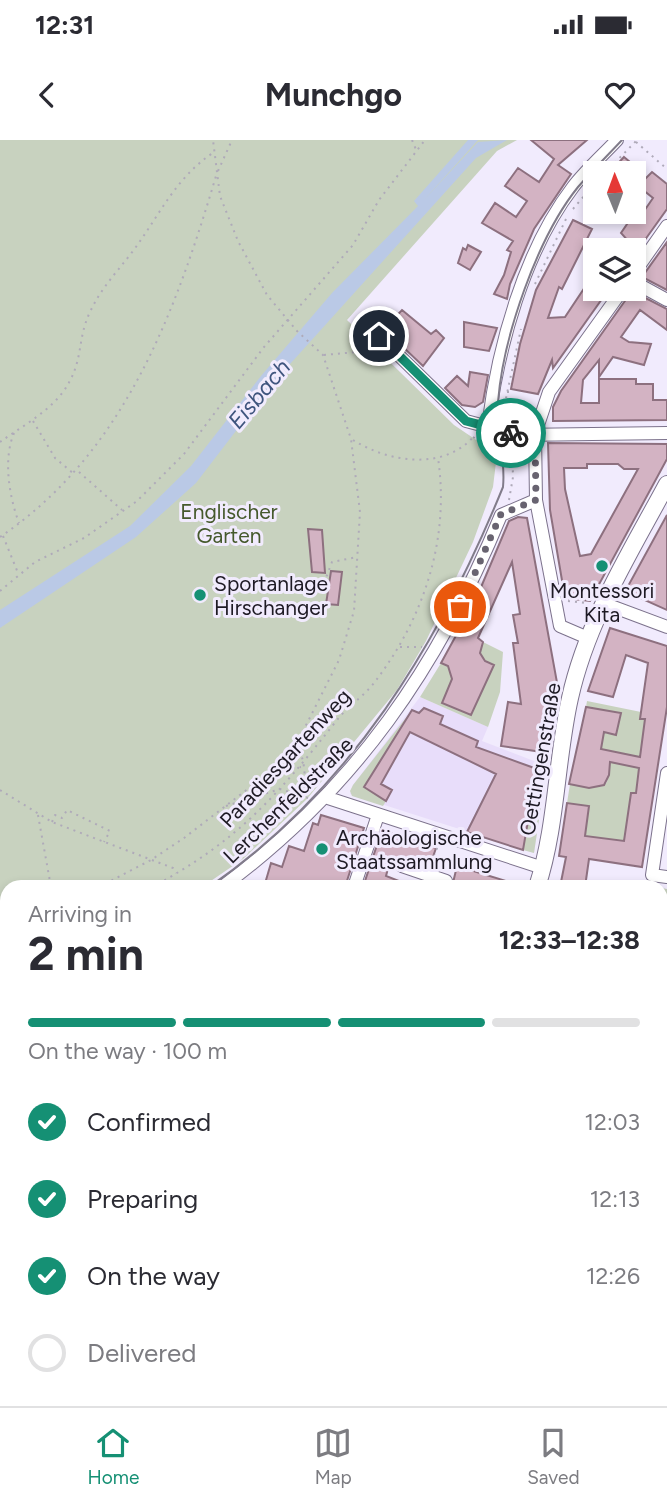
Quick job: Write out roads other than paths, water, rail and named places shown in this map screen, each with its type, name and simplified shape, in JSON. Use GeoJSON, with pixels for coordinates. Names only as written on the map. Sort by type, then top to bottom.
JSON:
{"type":"FeatureCollection","features":[{"type":"Feature","properties":{"kind":"main road","name":"Oettingenstraße"},"geometry":{"type":"LineString","coordinates":[[539,880],[570,698],[588,639],[603,604],[667,484]]}},
{"type":"Feature","properties":{"kind":"street"},"geometry":{"type":"LineString","coordinates":[[488,426],[508,326],[531,266],[568,195],[617,140]]}},
{"type":"Feature","properties":{"kind":"street"},"geometry":{"type":"LineString","coordinates":[[646,256],[667,226]]}},
{"type":"Feature","properties":{"kind":"street"},"geometry":{"type":"LineString","coordinates":[[646,289],[667,300]]}},
{"type":"Feature","properties":{"kind":"street"},"geometry":{"type":"LineString","coordinates":[[588,639],[560,626],[536,500],[535,433],[549,392],[614,301]]}},
{"type":"Feature","properties":{"kind":"street"},"geometry":{"type":"LineString","coordinates":[[379,336],[466,421],[519,435],[667,433]]}},
{"type":"Feature","properties":{"kind":"street","name":"Lerchenfeldstraße"},"geometry":{"type":"LineString","coordinates":[[231,880],[265,854],[325,797],[376,739],[422,675],[460,607],[501,514],[536,500]]}},
{"type":"Feature","properties":{"kind":"street"},"geometry":{"type":"LineString","coordinates":[[603,604],[667,627]]}},
{"type":"Feature","properties":{"kind":"street"},"geometry":{"type":"LineString","coordinates":[[667,773],[652,875],[667,877]]}},
{"type":"Feature","properties":{"kind":"street"},"geometry":{"type":"LineString","coordinates":[[325,797],[543,868]]}},
{"type":"Feature","properties":{"kind":"street"},"geometry":{"type":"LineString","coordinates":[[356,880],[378,815]]}},
{"type":"Feature","properties":{"kind":"street"},"geometry":{"type":"LineString","coordinates":[[402,866],[443,880]]}},
{"type":"Feature","properties":{"kind":"water","name":"Eisbach"},"geometry":{"type":"Polygon","coordinates":[[[468,140],[478,140],[423,201],[478,142],[507,140],[476,158],[272,384],[196,483],[136,537],[0,628],[0,610],[130,526],[191,466],[261,376],[332,293],[418,206],[414,201],[468,140]]]}},
{"type":"Feature","properties":{"kind":"tram line"},"geometry":{"type":"LineString","coordinates":[[218,880],[260,848],[306,805],[348,759],[419,657],[450,602],[503,487],[498,402],[507,348],[524,289],[563,208],[578,187],[622,140]]}},
{"type":"Feature","properties":{"kind":"place","name":"Montessori Kita"},"geometry":{"type":"Point","coordinates":[602,566]}},
{"type":"Feature","properties":{"kind":"place","name":"Sportanlage Hirschanger"},"geometry":{"type":"Point","coordinates":[200,595]}},
{"type":"Feature","properties":{"kind":"place","name":"Archäologische Staatssammlung"},"geometry":{"type":"Point","coordinates":[322,849]}},
{"type":"Feature","properties":{"kind":"park label","name":"Englischer Garten"},"geometry":{"type":"Point","coordinates":[229,523]}}]}
